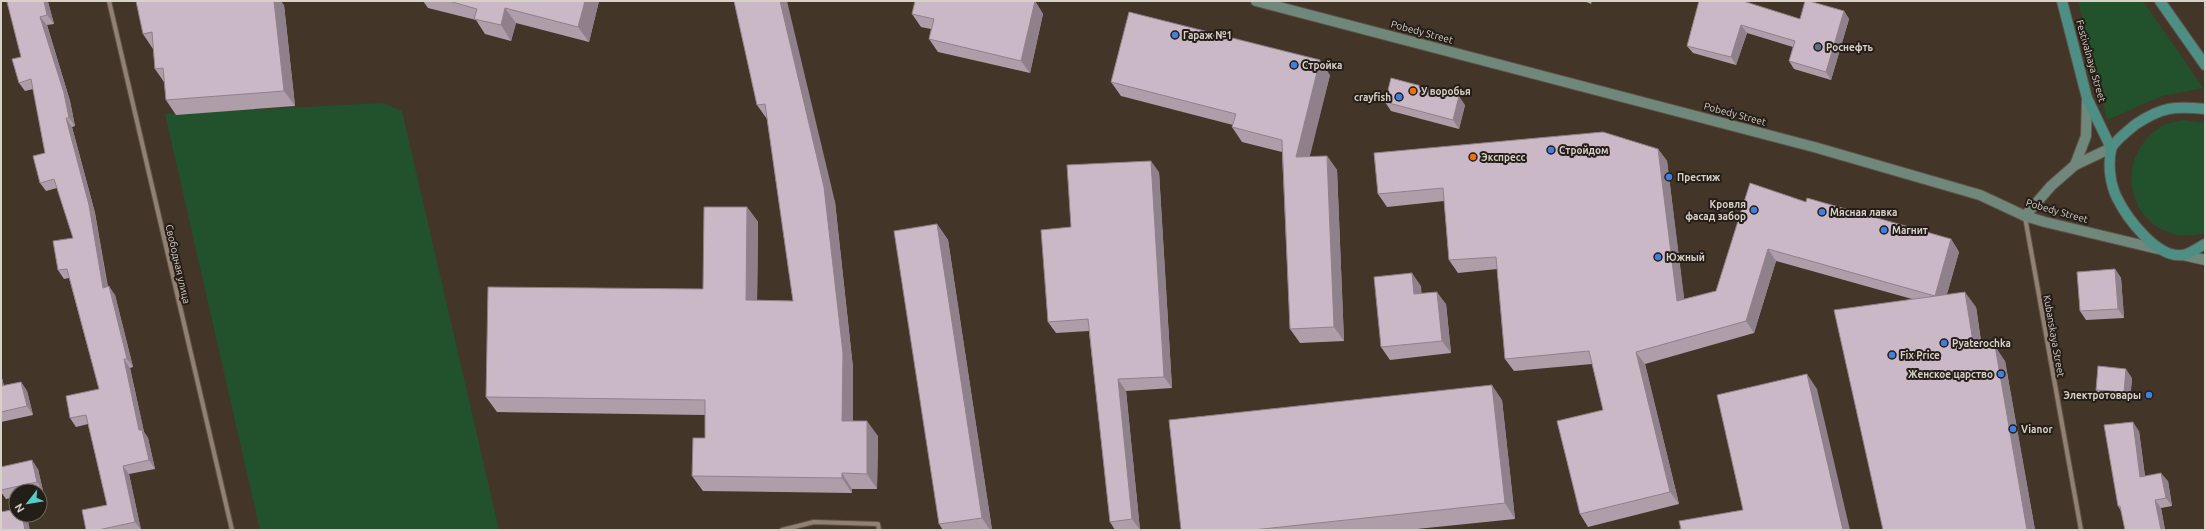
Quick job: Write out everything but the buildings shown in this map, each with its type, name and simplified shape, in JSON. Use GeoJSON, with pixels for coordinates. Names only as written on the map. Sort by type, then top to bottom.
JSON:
{"type":"FeatureCollection","features":[{"type":"Feature","properties":{"kind":"main road","name":"Festivalnaya Street"},"geometry":{"type":"LineString","coordinates":[[2062,1],[2087,98],[2111,148]]}},
{"type":"Feature","properties":{"kind":"main road"},"geometry":{"type":"LineString","coordinates":[[2160,1],[2205,65]]}},
{"type":"Feature","properties":{"kind":"main road"},"geometry":{"type":"LineString","coordinates":[[2158,249],[2134,224],[2117,197],[2109,171],[2111,148],[2129,129],[2153,113],[2178,106],[2205,109]]}},
{"type":"Feature","properties":{"kind":"main road"},"geometry":{"type":"LineString","coordinates":[[2183,255],[2205,244]]}},
{"type":"Feature","properties":{"kind":"main road","name":"Pobedy Street"},"geometry":{"type":"LineString","coordinates":[[2158,249],[2183,255]]}},
{"type":"Feature","properties":{"kind":"street","name":"Свободная улица"},"geometry":{"type":"LineString","coordinates":[[109,1],[232,530]]}},
{"type":"Feature","properties":{"kind":"street","name":"Pobedy Street"},"geometry":{"type":"LineString","coordinates":[[1256,1],[1814,147],[1980,195],[2025,216],[2158,249]]}},
{"type":"Feature","properties":{"kind":"street"},"geometry":{"type":"LineString","coordinates":[[2075,165],[2086,136],[2087,98]]}},
{"type":"Feature","properties":{"kind":"street"},"geometry":{"type":"LineString","coordinates":[[2025,216],[2051,186],[2075,165],[2111,148]]}},
{"type":"Feature","properties":{"kind":"street","name":"Kubanskaya Street"},"geometry":{"type":"LineString","coordinates":[[2025,216],[2081,530]]}},
{"type":"Feature","properties":{"kind":"street","name":"Pobedy Street"},"geometry":{"type":"LineString","coordinates":[[2183,255],[2205,260]]}},
{"type":"Feature","properties":{"kind":"street"},"geometry":{"type":"LineString","coordinates":[[782,530],[814,522],[878,524],[879,530]]}},
{"type":"Feature","properties":{"kind":"green space"},"geometry":{"type":"Polygon","coordinates":[[[2078,1],[2143,1],[2203,88],[2162,96],[2107,120],[2078,1]]]}},
{"type":"Feature","properties":{"kind":"green space"},"geometry":{"type":"Polygon","coordinates":[[[382,103],[402,111],[499,530],[260,530],[165,114],[382,103]]]}},
{"type":"Feature","properties":{"kind":"green space"},"geometry":{"type":"Polygon","coordinates":[[[2183,120],[2205,123],[2205,233],[2182,235],[2162,230],[2147,218],[2136,201],[2132,182],[2134,163],[2143,143],[2160,127],[2183,120]]]}},
{"type":"Feature","properties":{"kind":"place","name":"Гараж №1"},"geometry":{"type":"Point","coordinates":[1175,35]}},
{"type":"Feature","properties":{"kind":"place","name":"Роснефть"},"geometry":{"type":"Point","coordinates":[1818,47]}},
{"type":"Feature","properties":{"kind":"place","name":"Стройка"},"geometry":{"type":"Point","coordinates":[1294,65]}},
{"type":"Feature","properties":{"kind":"place","name":"У воробья"},"geometry":{"type":"Point","coordinates":[1413,91]}},
{"type":"Feature","properties":{"kind":"place","name":"crayfish"},"geometry":{"type":"Point","coordinates":[1399,97]}},
{"type":"Feature","properties":{"kind":"place","name":"Стройдом"},"geometry":{"type":"Point","coordinates":[1551,150]}},
{"type":"Feature","properties":{"kind":"place","name":"Экспресс"},"geometry":{"type":"Point","coordinates":[1473,157]}},
{"type":"Feature","properties":{"kind":"place","name":"Престиж"},"geometry":{"type":"Point","coordinates":[1669,177]}},
{"type":"Feature","properties":{"kind":"place","name":"Кровля фасад забор"},"geometry":{"type":"Point","coordinates":[1754,210]}},
{"type":"Feature","properties":{"kind":"place","name":"Мясная лавка"},"geometry":{"type":"Point","coordinates":[1822,212]}},
{"type":"Feature","properties":{"kind":"place","name":"Магнит"},"geometry":{"type":"Point","coordinates":[1884,230]}},
{"type":"Feature","properties":{"kind":"place","name":"Южный"},"geometry":{"type":"Point","coordinates":[1658,257]}},
{"type":"Feature","properties":{"kind":"place","name":"Pyaterochka"},"geometry":{"type":"Point","coordinates":[1944,343]}},
{"type":"Feature","properties":{"kind":"place","name":"Fix Price"},"geometry":{"type":"Point","coordinates":[1892,355]}},
{"type":"Feature","properties":{"kind":"place","name":"Женское царство"},"geometry":{"type":"Point","coordinates":[2001,374]}},
{"type":"Feature","properties":{"kind":"place","name":"Электротовары"},"geometry":{"type":"Point","coordinates":[2149,395]}},
{"type":"Feature","properties":{"kind":"place","name":"Vianor"},"geometry":{"type":"Point","coordinates":[2013,429]}}]}
